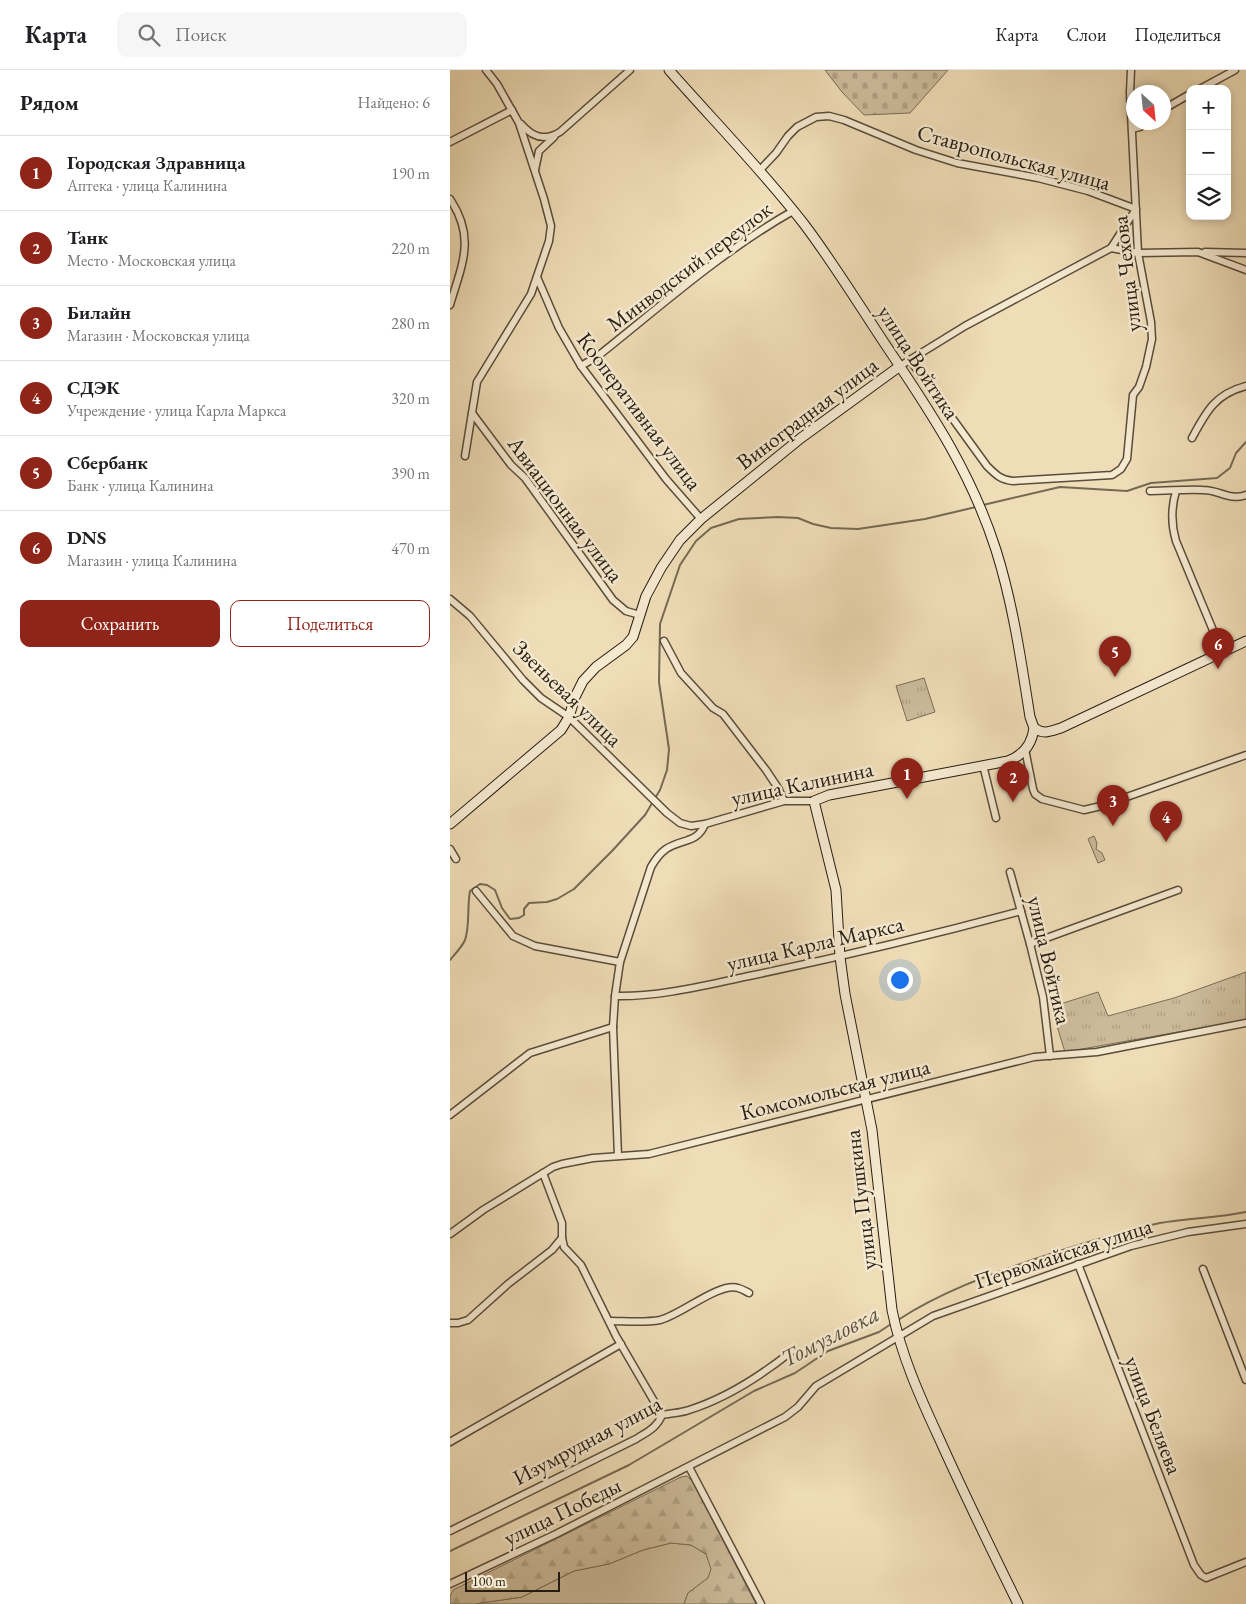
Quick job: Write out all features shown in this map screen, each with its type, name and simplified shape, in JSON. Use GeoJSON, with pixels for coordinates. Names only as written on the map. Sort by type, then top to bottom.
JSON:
{"type":"FeatureCollection","features":[{"type":"Feature","properties":{"kind":"main road","name":"улица Войтика"},"geometry":{"type":"LineString","coordinates":[[669,70],[759,170],[820,246],[944,435],[968,479],[995,549],[1011,606],[1030,716],[1034,728]]}},
{"type":"Feature","properties":{"kind":"main road","name":"Виноградная улица"},"geometry":{"type":"LineString","coordinates":[[569,717],[574,697],[583,681],[596,667],[626,645],[633,637],[646,596],[660,568],[680,540],[701,519],[801,438],[900,366]]}},
{"type":"Feature","properties":{"kind":"main road"},"geometry":{"type":"LineString","coordinates":[[1025,749],[1033,738],[1034,728],[1040,732],[1048,733],[1061,728],[1246,641]]}},
{"type":"Feature","properties":{"kind":"main road"},"geometry":{"type":"LineString","coordinates":[[450,824],[549,741],[561,730],[569,717]]}},
{"type":"Feature","properties":{"kind":"main road","name":"улица Калинина"},"geometry":{"type":"LineString","coordinates":[[814,801],[829,795],[1013,759],[1018,757],[1025,749]]}},
{"type":"Feature","properties":{"kind":"main road","name":"улица Пушкина"},"geometry":{"type":"LineString","coordinates":[[814,801],[836,890],[840,957],[851,1030],[872,1130],[892,1310],[897,1336],[918,1391],[971,1510],[1018,1604]]}},
{"type":"Feature","properties":{"kind":"street"},"geometry":{"type":"LineString","coordinates":[[486,70],[526,130],[539,137],[550,138],[560,132]]}},
{"type":"Feature","properties":{"kind":"street"},"geometry":{"type":"LineString","coordinates":[[535,171],[540,151],[547,143],[630,70]]}},
{"type":"Feature","properties":{"kind":"street","name":"улица Чехова"},"geometry":{"type":"LineString","coordinates":[[1130,85],[1131,70]]}},
{"type":"Feature","properties":{"kind":"street"},"geometry":{"type":"LineString","coordinates":[[1207,85],[1235,70]]}},
{"type":"Feature","properties":{"kind":"street"},"geometry":{"type":"LineString","coordinates":[[1171,105],[1186,96]]}},
{"type":"Feature","properties":{"kind":"street"},"geometry":{"type":"LineString","coordinates":[[450,142],[512,110]]}},
{"type":"Feature","properties":{"kind":"street","name":"Ставропольская улица"},"geometry":{"type":"LineString","coordinates":[[759,170],[797,127],[816,116],[829,116],[844,120],[916,150],[958,163],[1038,178],[1088,192],[1136,210]]}},
{"type":"Feature","properties":{"kind":"street"},"geometry":{"type":"LineString","coordinates":[[465,456],[477,382],[531,294],[549,241],[550,226],[519,122]]}},
{"type":"Feature","properties":{"kind":"street","name":"улица Чехова"},"geometry":{"type":"LineString","coordinates":[[910,360],[996,476],[1004,480],[1013,481],[1112,475],[1122,469],[1127,459],[1134,395],[1146,367],[1152,339],[1151,322],[1138,253],[1132,130]]}},
{"type":"Feature","properties":{"kind":"street"},"geometry":{"type":"LineString","coordinates":[[450,199],[457,210],[465,233],[465,244],[461,268],[450,305]]}},
{"type":"Feature","properties":{"kind":"street"},"geometry":{"type":"LineString","coordinates":[[1136,210],[1111,248],[1138,253],[1246,253]]}},
{"type":"Feature","properties":{"kind":"street","name":"Минводский переулок"},"geometry":{"type":"LineString","coordinates":[[581,366],[598,356],[728,252],[763,228],[793,211]]}},
{"type":"Feature","properties":{"kind":"street","name":"Виноградная улица"},"geometry":{"type":"LineString","coordinates":[[900,366],[964,326],[1111,248]]}},
{"type":"Feature","properties":{"kind":"street"},"geometry":{"type":"LineString","coordinates":[[1198,252],[1246,270]]}},
{"type":"Feature","properties":{"kind":"street","name":"Кооперативная улица"},"geometry":{"type":"LineString","coordinates":[[537,277],[559,328],[581,366],[666,479],[701,519]]}},
{"type":"Feature","properties":{"kind":"street"},"geometry":{"type":"LineString","coordinates":[[1192,438],[1206,412],[1214,402],[1228,393],[1246,386]]}},
{"type":"Feature","properties":{"kind":"street","name":"Авиационная улица"},"geometry":{"type":"LineString","coordinates":[[472,414],[511,465],[525,478],[612,600],[626,611],[640,615]]}},
{"type":"Feature","properties":{"kind":"street"},"geometry":{"type":"LineString","coordinates":[[1150,491],[1205,490],[1238,498],[1246,495]]}},
{"type":"Feature","properties":{"kind":"street"},"geometry":{"type":"LineString","coordinates":[[1176,491],[1172,527],[1222,652]]}},
{"type":"Feature","properties":{"kind":"street","name":"Звеньевая улица"},"geometry":{"type":"LineString","coordinates":[[450,599],[470,616],[541,698],[569,717],[661,808]]}},
{"type":"Feature","properties":{"kind":"street"},"geometry":{"type":"LineString","coordinates":[[664,641],[681,673],[713,708],[724,714],[766,770],[778,788],[784,802]]}},
{"type":"Feature","properties":{"kind":"street"},"geometry":{"type":"LineString","coordinates":[[1025,749],[1035,794],[1042,799],[1084,810],[1101,806],[1246,755]]}},
{"type":"Feature","properties":{"kind":"street"},"geometry":{"type":"LineString","coordinates":[[983,766],[996,818]]}},
{"type":"Feature","properties":{"kind":"street","name":"улица Калинина"},"geometry":{"type":"LineString","coordinates":[[661,808],[680,823],[691,826],[705,824],[784,802],[814,801]]}},
{"type":"Feature","properties":{"kind":"street"},"geometry":{"type":"LineString","coordinates":[[618,1156],[614,1027],[615,996],[620,962],[651,867],[658,856],[675,844],[698,836],[705,824]]}},
{"type":"Feature","properties":{"kind":"street"},"geometry":{"type":"LineString","coordinates":[[450,849],[456,859]]}},
{"type":"Feature","properties":{"kind":"street","name":"улица Войтика"},"geometry":{"type":"LineString","coordinates":[[1010,872],[1043,997],[1050,1056]]}},
{"type":"Feature","properties":{"kind":"street"},"geometry":{"type":"LineString","coordinates":[[1030,944],[1178,890]]}},
{"type":"Feature","properties":{"kind":"street"},"geometry":{"type":"LineString","coordinates":[[476,891],[513,936],[524,942],[620,962]]}},
{"type":"Feature","properties":{"kind":"street","name":"улица Карла Маркса"},"geometry":{"type":"LineString","coordinates":[[615,996],[631,997],[678,991],[840,957],[1021,911]]}},
{"type":"Feature","properties":{"kind":"street","name":"Комсомольская улица"},"geometry":{"type":"LineString","coordinates":[[450,1234],[483,1210],[543,1173],[562,1164],[593,1158],[649,1154],[1034,1057],[1097,1052],[1246,1024]]}},
{"type":"Feature","properties":{"kind":"street"},"geometry":{"type":"LineString","coordinates":[[450,1115],[530,1053],[614,1027]]}},
{"type":"Feature","properties":{"kind":"street"},"geometry":{"type":"LineString","coordinates":[[543,1173],[562,1223],[564,1247],[580,1265],[620,1344],[662,1415]]}},
{"type":"Feature","properties":{"kind":"street","name":"Первомайская улица"},"geometry":{"type":"LineString","coordinates":[[897,1336],[933,1316],[1131,1246],[1188,1232],[1246,1224]]}},
{"type":"Feature","properties":{"kind":"street"},"geometry":{"type":"LineString","coordinates":[[450,1323],[468,1320],[508,1284],[552,1250],[562,1238]]}},
{"type":"Feature","properties":{"kind":"street","name":"улица Беляева"},"geometry":{"type":"LineString","coordinates":[[1078,1264],[1194,1565],[1201,1576],[1206,1578],[1246,1562]]}},
{"type":"Feature","properties":{"kind":"street"},"geometry":{"type":"LineString","coordinates":[[1203,1269],[1246,1380]]}},
{"type":"Feature","properties":{"kind":"street"},"geometry":{"type":"LineString","coordinates":[[609,1321],[659,1320],[671,1316],[716,1292],[732,1287],[749,1293]]}},
{"type":"Feature","properties":{"kind":"street","name":"улица Победы"},"geometry":{"type":"LineString","coordinates":[[450,1584],[690,1467],[785,1417],[798,1407],[816,1386],[897,1336]]}},
{"type":"Feature","properties":{"kind":"street"},"geometry":{"type":"LineString","coordinates":[[450,1442],[620,1344]]}},
{"type":"Feature","properties":{"kind":"street","name":"Изумрудная улица"},"geometry":{"type":"LineString","coordinates":[[450,1531],[653,1430],[659,1424],[662,1415],[688,1410],[725,1395],[766,1371],[792,1351]]}},
{"type":"Feature","properties":{"kind":"street"},"geometry":{"type":"LineString","coordinates":[[690,1467],[761,1604]]}},
{"type":"Feature","properties":{"kind":"green space"},"geometry":{"type":"Polygon","coordinates":[[[825,70],[948,70],[910,113],[864,115],[842,92],[825,70]]]}},
{"type":"Feature","properties":{"kind":"green space"},"geometry":{"type":"Polygon","coordinates":[[[924,678],[935,712],[907,721],[896,686],[924,678]]]}},
{"type":"Feature","properties":{"kind":"green space"},"geometry":{"type":"Polygon","coordinates":[[[1094,836],[1097,843],[1096,849],[1102,853],[1105,860],[1098,863],[1088,839],[1094,836]]]}},
{"type":"Feature","properties":{"kind":"green space"},"geometry":{"type":"Polygon","coordinates":[[[1246,972],[1246,1020],[1065,1052],[1051,1007],[1098,992],[1108,1016],[1174,998],[1246,972]]]}},
{"type":"Feature","properties":{"kind":"green space"},"geometry":{"type":"Polygon","coordinates":[[[687,1476],[692,1481],[756,1604],[684,1604],[688,1593],[708,1578],[711,1569],[706,1554],[691,1545],[671,1543],[643,1550],[609,1564],[574,1571],[522,1597],[475,1604],[450,1604],[450,1596],[453,1590],[681,1477],[687,1476]]]}},
{"type":"Feature","properties":{"kind":"green space"},"geometry":{"type":"Polygon","coordinates":[[[671,1543],[691,1545],[706,1554],[712,1569],[708,1578],[688,1593],[684,1604],[475,1604],[522,1597],[574,1571],[609,1564],[643,1550],[671,1543]]]}},
{"type":"Feature","properties":{"kind":"waterway"},"geometry":{"type":"LineString","coordinates":[[983,505],[1060,487],[1127,491],[1151,483],[1217,478],[1230,468],[1236,453],[1246,442]]}},
{"type":"Feature","properties":{"kind":"waterway"},"geometry":{"type":"LineString","coordinates":[[450,960],[465,940],[470,891],[480,884],[487,885],[495,890],[502,908],[510,919],[519,918],[524,915],[524,909],[529,903],[547,902],[557,899],[574,889],[645,815],[660,790],[667,770],[669,749],[659,682],[660,624],[680,565],[696,541],[711,528],[739,519],[778,517],[798,518],[831,528],[858,529],[925,519],[976,507]]}},
{"type":"Feature","properties":{"kind":"waterway","name":"Томузловка"},"geometry":{"type":"LineString","coordinates":[[898,1320],[930,1301],[963,1286],[1015,1266],[1080,1245],[1160,1223],[1246,1212]]}},
{"type":"Feature","properties":{"kind":"waterway","name":"Томузловка"},"geometry":{"type":"LineString","coordinates":[[450,1551],[629,1465],[754,1391],[795,1373],[828,1351],[879,1332],[891,1324]]}},
{"type":"Feature","properties":{"kind":"place","name":"DNS"},"geometry":{"type":"Point","coordinates":[1218,669]}},
{"type":"Feature","properties":{"kind":"place","name":"Сбербанк"},"geometry":{"type":"Point","coordinates":[1115,677]}},
{"type":"Feature","properties":{"kind":"place","name":"Городская Здравница"},"geometry":{"type":"Point","coordinates":[907,799]}},
{"type":"Feature","properties":{"kind":"place","name":"Танк"},"geometry":{"type":"Point","coordinates":[1013,802]}},
{"type":"Feature","properties":{"kind":"place","name":"Билайн"},"geometry":{"type":"Point","coordinates":[1113,826]}},
{"type":"Feature","properties":{"kind":"place","name":"СДЭК"},"geometry":{"type":"Point","coordinates":[1166,842]}}]}
